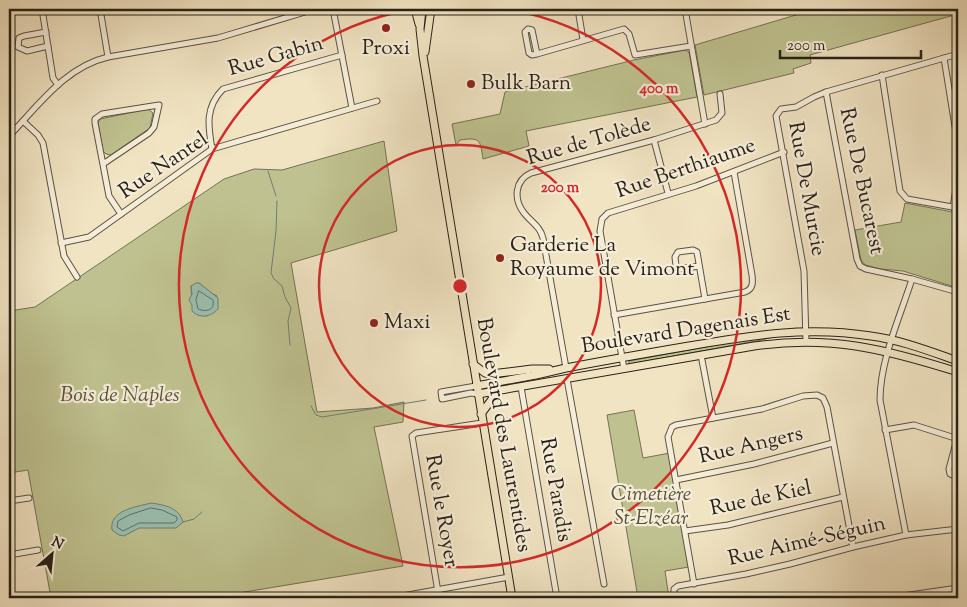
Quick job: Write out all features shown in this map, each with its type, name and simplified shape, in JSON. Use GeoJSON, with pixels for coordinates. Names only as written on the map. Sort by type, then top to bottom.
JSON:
{"type":"FeatureCollection","features":[{"type":"Feature","properties":{"kind":"main road"},"geometry":{"type":"LineString","coordinates":[[415,9],[420,26]]}},
{"type":"Feature","properties":{"kind":"main road","name":"Boulevard des Laurentides"},"geometry":{"type":"LineString","coordinates":[[422,9],[420,26],[425,70],[512,598]]}},
{"type":"Feature","properties":{"kind":"main road","name":"Boulevard des Laurentides"},"geometry":{"type":"LineString","coordinates":[[425,70],[425,47],[431,11]]}},
{"type":"Feature","properties":{"kind":"main road","name":"Boulevard Dagenais Est"},"geometry":{"type":"LineString","coordinates":[[476,386],[563,368],[753,335],[805,331],[851,333],[892,340],[958,361]]}},
{"type":"Feature","properties":{"kind":"main road","name":"Boulevard Dagenais Est"},"geometry":{"type":"LineString","coordinates":[[478,394],[764,345],[806,342],[854,345],[888,352],[958,372]]}},
{"type":"Feature","properties":{"kind":"main road"},"geometry":{"type":"LineString","coordinates":[[473,364],[484,372],[493,374],[532,369],[563,368]]}},
{"type":"Feature","properties":{"kind":"main road"},"geometry":{"type":"LineString","coordinates":[[481,414],[498,391]]}},
{"type":"Feature","properties":{"kind":"street"},"geometry":{"type":"LineString","coordinates":[[42,9],[53,78],[58,84]]}},
{"type":"Feature","properties":{"kind":"street"},"geometry":{"type":"LineString","coordinates":[[100,9],[108,57]]}},
{"type":"Feature","properties":{"kind":"street"},"geometry":{"type":"LineString","coordinates":[[9,136],[58,84],[78,69],[108,57],[223,37],[315,9]]}},
{"type":"Feature","properties":{"kind":"street"},"geometry":{"type":"LineString","coordinates":[[333,9],[352,108]]}},
{"type":"Feature","properties":{"kind":"street"},"geometry":{"type":"LineString","coordinates":[[578,9],[583,40]]}},
{"type":"Feature","properties":{"kind":"street"},"geometry":{"type":"LineString","coordinates":[[685,9],[705,124]]}},
{"type":"Feature","properties":{"kind":"street"},"geometry":{"type":"LineString","coordinates":[[537,54],[532,30],[528,29],[525,32],[529,53],[532,55],[537,54],[583,40],[624,29],[629,34],[635,55],[691,46]]}},
{"type":"Feature","properties":{"kind":"street"},"geometry":{"type":"LineString","coordinates":[[46,32],[19,38],[18,47],[28,51],[48,46]]}},
{"type":"Feature","properties":{"kind":"street","name":"Rue De Murcie"},"geometry":{"type":"LineString","coordinates":[[806,342],[804,271],[776,116],[779,111],[785,108],[796,107],[826,92],[958,54]]}},
{"type":"Feature","properties":{"kind":"street","name":"Rue Gabin"},"geometry":{"type":"LineString","coordinates":[[212,149],[208,128],[210,112],[214,97],[223,89],[342,55]]}},
{"type":"Feature","properties":{"kind":"street"},"geometry":{"type":"LineString","coordinates":[[944,58],[958,145]]}},
{"type":"Feature","properties":{"kind":"street"},"geometry":{"type":"LineString","coordinates":[[882,75],[900,190],[907,199],[956,207],[958,177]]}},
{"type":"Feature","properties":{"kind":"street","name":"Rue De Bucarest"},"geometry":{"type":"LineString","coordinates":[[826,92],[857,259],[860,266],[958,292]]}},
{"type":"Feature","properties":{"kind":"street","name":"Rue de Tolède"},"geometry":{"type":"LineString","coordinates":[[563,368],[543,238],[539,228],[522,210],[519,202],[518,185],[522,178],[531,173],[654,140],[716,120],[722,113],[720,94]]}},
{"type":"Feature","properties":{"kind":"street","name":"Rue Nantel"},"geometry":{"type":"LineString","coordinates":[[61,243],[89,237],[212,149],[377,101]]}},
{"type":"Feature","properties":{"kind":"street"},"geometry":{"type":"LineString","coordinates":[[103,164],[149,133],[154,127],[159,105],[105,113],[97,116],[95,122],[109,196],[121,214]]}},
{"type":"Feature","properties":{"kind":"street"},"geometry":{"type":"LineString","coordinates":[[23,121],[40,137],[44,145],[64,258],[77,277]]}},
{"type":"Feature","properties":{"kind":"street"},"geometry":{"type":"LineString","coordinates":[[654,140],[668,193]]}},
{"type":"Feature","properties":{"kind":"street","name":"Rue Berthiaume"},"geometry":{"type":"LineString","coordinates":[[624,369],[600,231],[602,219],[608,213],[668,193],[696,186],[784,152]]}},
{"type":"Feature","properties":{"kind":"street"},"geometry":{"type":"LineString","coordinates":[[614,315],[744,292],[750,289],[752,275],[734,172]]}},
{"type":"Feature","properties":{"kind":"street"},"geometry":{"type":"LineString","coordinates":[[699,266],[680,268],[676,266],[675,257],[678,252],[693,250],[697,252],[705,299]]}},
{"type":"Feature","properties":{"kind":"street"},"geometry":{"type":"LineString","coordinates":[[906,535],[880,400],[880,388],[888,352],[912,279]]}},
{"type":"Feature","properties":{"kind":"street"},"geometry":{"type":"LineString","coordinates":[[701,355],[713,418]]}},
{"type":"Feature","properties":{"kind":"street"},"geometry":{"type":"LineString","coordinates":[[567,379],[604,584]]}},
{"type":"Feature","properties":{"kind":"street"},"geometry":{"type":"LineString","coordinates":[[476,386],[441,392],[442,399],[478,394]]}},
{"type":"Feature","properties":{"kind":"street","name":"Rue Paradis"},"geometry":{"type":"LineString","coordinates":[[521,387],[557,598]]}},
{"type":"Feature","properties":{"kind":"street"},"geometry":{"type":"LineString","coordinates":[[694,584],[668,437],[672,427],[676,425],[762,409],[803,396],[817,395],[823,398],[827,407],[852,547]]}},
{"type":"Feature","properties":{"kind":"street","name":"Rue le Royer"},"geometry":{"type":"LineString","coordinates":[[439,598],[412,436],[416,433],[482,423]]}},
{"type":"Feature","properties":{"kind":"street"},"geometry":{"type":"LineString","coordinates":[[886,430],[914,425],[958,439],[948,469],[950,474],[955,476],[958,474]]}},
{"type":"Feature","properties":{"kind":"street","name":"Rue Angers"},"geometry":{"type":"LineString","coordinates":[[676,480],[754,464],[833,443]]}},
{"type":"Feature","properties":{"kind":"street","name":"Rue de Kiel"},"geometry":{"type":"LineString","coordinates":[[685,531],[728,525],[843,497]]}},
{"type":"Feature","properties":{"kind":"street"},"geometry":{"type":"LineString","coordinates":[[9,501],[29,498]]}},
{"type":"Feature","properties":{"kind":"street","name":"Rue Aimé-Séguin"},"geometry":{"type":"LineString","coordinates":[[674,598],[674,589],[678,586],[790,564],[906,535],[958,529]]}},
{"type":"Feature","properties":{"kind":"street"},"geometry":{"type":"LineString","coordinates":[[9,555],[38,550]]}},
{"type":"Feature","properties":{"kind":"street"},"geometry":{"type":"LineString","coordinates":[[391,598],[509,577]]}},
{"type":"Feature","properties":{"kind":"street"},"geometry":{"type":"LineString","coordinates":[[892,598],[958,588]]}},
{"type":"Feature","properties":{"kind":"street"},"geometry":{"type":"LineString","coordinates":[[918,595],[926,598]]}},
{"type":"Feature","properties":{"kind":"green space"},"geometry":{"type":"Polygon","coordinates":[[[816,9],[958,9],[958,14],[810,55],[811,63],[793,69],[794,73],[704,95],[695,45],[816,9]]]}},
{"type":"Feature","properties":{"kind":"green space"},"geometry":{"type":"Polygon","coordinates":[[[685,50],[689,52],[697,97],[526,131],[529,146],[483,159],[478,141],[472,139],[460,140],[456,145],[452,124],[500,114],[505,92],[634,60],[685,50]]]}},
{"type":"Feature","properties":{"kind":"green space"},"geometry":{"type":"Polygon","coordinates":[[[148,109],[153,113],[150,128],[111,155],[103,151],[98,123],[100,119],[148,109]]]}},
{"type":"Feature","properties":{"kind":"green space","name":"Bois de Naples"},"geometry":{"type":"Polygon","coordinates":[[[384,141],[397,231],[291,263],[317,412],[373,408],[404,402],[403,422],[374,427],[403,566],[208,598],[51,598],[28,470],[9,473],[9,311],[35,307],[224,179],[254,169],[282,170],[384,141]],[[199,283],[191,286],[192,304],[198,315],[207,316],[217,296],[199,283]]]}},
{"type":"Feature","properties":{"kind":"green space"},"geometry":{"type":"Polygon","coordinates":[[[905,203],[958,213],[958,288],[903,271],[865,265],[861,260],[855,230],[901,222],[905,203]]]}},
{"type":"Feature","properties":{"kind":"green space"},"geometry":{"type":"Polygon","coordinates":[[[777,336],[629,364],[629,361],[744,340],[777,336]]]}},
{"type":"Feature","properties":{"kind":"green space","name":"Cimetière St-Elzéar"},"geometry":{"type":"Polygon","coordinates":[[[634,410],[643,458],[670,453],[689,567],[665,571],[669,598],[638,598],[607,415],[634,410]]]}},
{"type":"Feature","properties":{"kind":"water"},"geometry":{"type":"Polygon","coordinates":[[[199,283],[218,298],[218,309],[212,314],[202,316],[192,311],[192,305],[189,300],[192,294],[191,286],[199,283]]]}},
{"type":"Feature","properties":{"kind":"water"},"geometry":{"type":"Polygon","coordinates":[[[151,503],[175,510],[183,522],[176,528],[139,528],[124,536],[112,530],[112,523],[119,514],[131,508],[151,503]]]}},
{"type":"Feature","properties":{"kind":"waterway"},"geometry":{"type":"LineString","coordinates":[[268,171],[276,196]]}},
{"type":"Feature","properties":{"kind":"waterway"},"geometry":{"type":"LineString","coordinates":[[277,201],[271,273],[274,279],[282,286],[291,308],[288,321],[290,345]]}},
{"type":"Feature","properties":{"kind":"waterway"},"geometry":{"type":"LineString","coordinates":[[311,406],[316,415],[322,417],[426,400]]}},
{"type":"Feature","properties":{"kind":"waterway"},"geometry":{"type":"LineString","coordinates":[[183,522],[194,519],[202,512]]}},
{"type":"Feature","properties":{"kind":"place","name":"Proxi"},"geometry":{"type":"Point","coordinates":[386,28]}},
{"type":"Feature","properties":{"kind":"place","name":"Bulk Barn"},"geometry":{"type":"Point","coordinates":[471,84]}},
{"type":"Feature","properties":{"kind":"place","name":"Garderie La Royaume de Vimont"},"geometry":{"type":"Point","coordinates":[500,258]}},
{"type":"Feature","properties":{"kind":"place","name":"Maxi"},"geometry":{"type":"Point","coordinates":[374,323]}}]}
